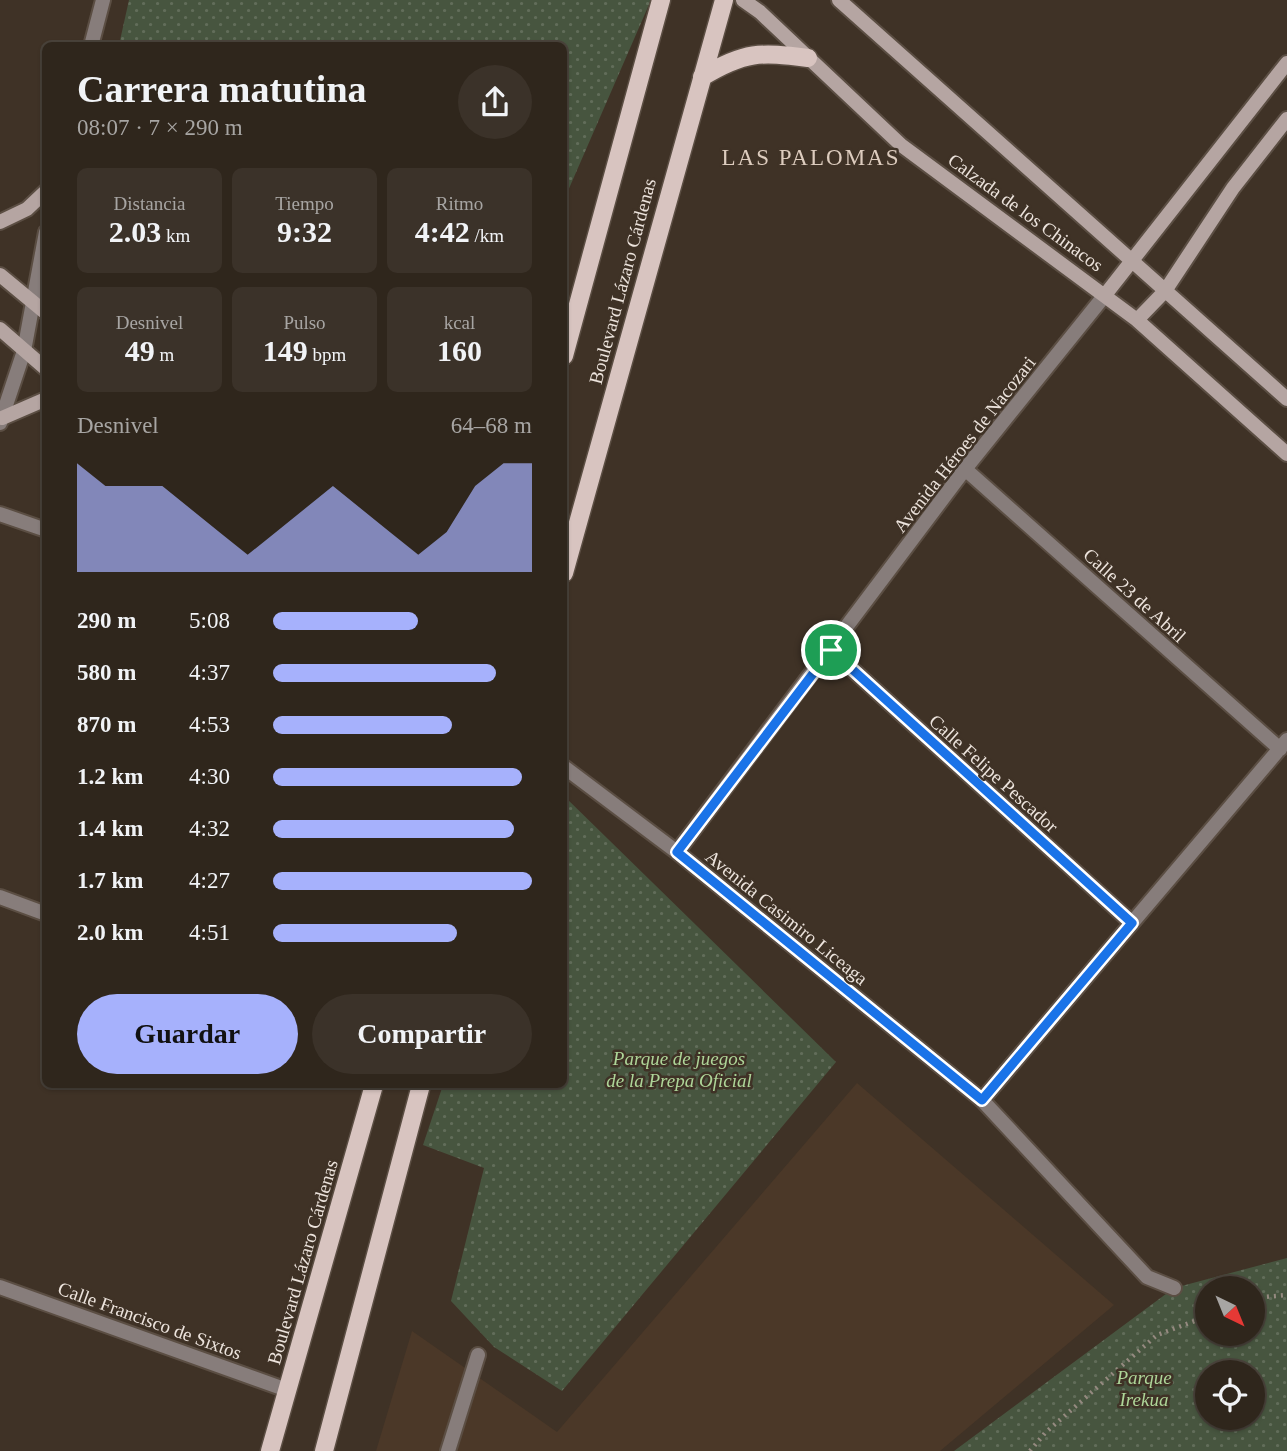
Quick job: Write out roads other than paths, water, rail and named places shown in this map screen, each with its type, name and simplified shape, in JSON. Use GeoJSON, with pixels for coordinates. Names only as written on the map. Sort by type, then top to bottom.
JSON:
{"type":"FeatureCollection","features":[{"type":"Feature","properties":{"kind":"main road","name":"Boulevard Lázaro Cárdenas"},"geometry":{"type":"LineString","coordinates":[[567,345],[661,0]]}},
{"type":"Feature","properties":{"kind":"main road","name":"Boulevard Lázaro Cárdenas"},"geometry":{"type":"LineString","coordinates":[[567,562],[724,0]]}},
{"type":"Feature","properties":{"kind":"main road","name":"Calzada de los Chinacos"},"geometry":{"type":"LineString","coordinates":[[743,0],[901,145],[1137,320],[1287,454]]}},
{"type":"Feature","properties":{"kind":"main road","name":"Calzada de los Chinacos"},"geometry":{"type":"LineString","coordinates":[[839,0],[1287,399]]}},
{"type":"Feature","properties":{"kind":"main road"},"geometry":{"type":"LineString","coordinates":[[702,77],[724,64],[762,52],[808,58]]}},
{"type":"Feature","properties":{"kind":"main road","name":"Avenida Héroes de Nacozari"},"geometry":{"type":"LineString","coordinates":[[1105,295],[1287,62]]}},
{"type":"Feature","properties":{"kind":"main road"},"geometry":{"type":"LineString","coordinates":[[1137,320],[1165,290],[1233,188],[1287,119]]}},
{"type":"Feature","properties":{"kind":"main road"},"geometry":{"type":"LineString","coordinates":[[0,222],[27,209],[42,195]]}},
{"type":"Feature","properties":{"kind":"main road"},"geometry":{"type":"LineString","coordinates":[[0,275],[42,310]]}},
{"type":"Feature","properties":{"kind":"main road"},"geometry":{"type":"LineString","coordinates":[[0,329],[42,366]]}},
{"type":"Feature","properties":{"kind":"main road"},"geometry":{"type":"LineString","coordinates":[[1,420],[42,401]]}},
{"type":"Feature","properties":{"kind":"main road","name":"Boulevard Lázaro Cárdenas"},"geometry":{"type":"LineString","coordinates":[[271,1451],[373,1088]]}},
{"type":"Feature","properties":{"kind":"main road"},"geometry":{"type":"LineString","coordinates":[[324,1451],[420,1088]]}},
{"type":"Feature","properties":{"kind":"street"},"geometry":{"type":"LineString","coordinates":[[92,42],[103,0]]}},
{"type":"Feature","properties":{"kind":"street"},"geometry":{"type":"LineString","coordinates":[[1,420],[24,351],[42,252]]}},
{"type":"Feature","properties":{"kind":"street","name":"Avenida Héroes de Nacozari"},"geometry":{"type":"LineString","coordinates":[[677,852],[965,469],[1105,295]]}},
{"type":"Feature","properties":{"kind":"street","name":"Calle 23 de Abril"},"geometry":{"type":"LineString","coordinates":[[965,469],[1283,744]]}},
{"type":"Feature","properties":{"kind":"street"},"geometry":{"type":"LineString","coordinates":[[0,514],[42,529]]}},
{"type":"Feature","properties":{"kind":"street","name":"Calle Felipe Pescador"},"geometry":{"type":"LineString","coordinates":[[831,650],[1132,923]]}},
{"type":"Feature","properties":{"kind":"street"},"geometry":{"type":"LineString","coordinates":[[982,1100],[1283,744]]}},
{"type":"Feature","properties":{"kind":"street","name":"Avenida Casimiro Liceaga"},"geometry":{"type":"LineString","coordinates":[[567,769],[677,852],[982,1100],[1147,1277],[1174,1288]]}},
{"type":"Feature","properties":{"kind":"street"},"geometry":{"type":"LineString","coordinates":[[0,897],[42,913]]}},
{"type":"Feature","properties":{"kind":"street","name":"Calle Francisco de Sixtos"},"geometry":{"type":"LineString","coordinates":[[0,1287],[287,1390]]}},
{"type":"Feature","properties":{"kind":"street"},"geometry":{"type":"LineString","coordinates":[[448,1451],[478,1354]]}},
{"type":"Feature","properties":{"kind":"district","name":"LAS PALOMAS"},"geometry":{"type":"Point","coordinates":[811,157]}},
{"type":"Feature","properties":{"kind":"park label","name":"Parque de juegos de la Prepa Oficial"},"geometry":{"type":"Point","coordinates":[679,1069]}},
{"type":"Feature","properties":{"kind":"park label","name":"Parque Irekua"},"geometry":{"type":"Point","coordinates":[1144,1388]}}]}
